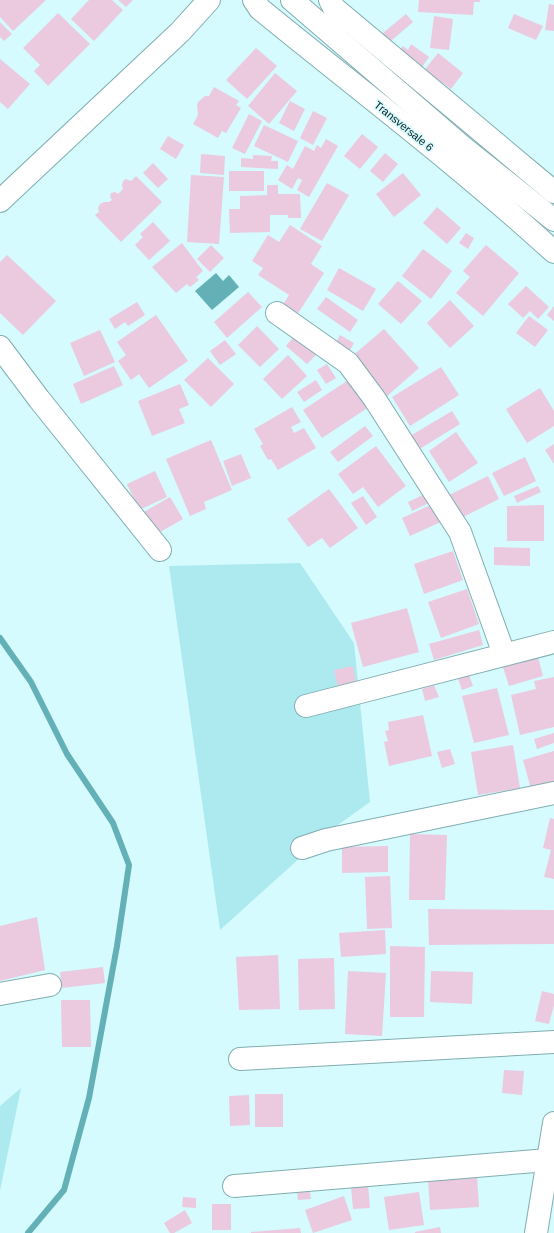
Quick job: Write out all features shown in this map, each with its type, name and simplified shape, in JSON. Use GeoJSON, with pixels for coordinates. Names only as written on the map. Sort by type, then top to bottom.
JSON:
{"type":"FeatureCollection","features":[{"type":"Feature","properties":{"kind":"street"},"geometry":{"type":"LineString","coordinates":[[0,201],[180,32],[209,0]]}},
{"type":"Feature","properties":{"kind":"street","name":"Transversale 6"},"geometry":{"type":"LineString","coordinates":[[254,0],[260,8],[518,219],[554,252]]}},
{"type":"Feature","properties":{"kind":"street","name":"Transversale 6"},"geometry":{"type":"LineString","coordinates":[[292,0],[464,148],[546,187],[554,220]]}},
{"type":"Feature","properties":{"kind":"street"},"geometry":{"type":"LineString","coordinates":[[330,0],[334,8],[546,187]]}},
{"type":"Feature","properties":{"kind":"street"},"geometry":{"type":"LineString","coordinates":[[277,313],[348,363],[374,398],[460,532],[504,654]]}},
{"type":"Feature","properties":{"kind":"street"},"geometry":{"type":"LineString","coordinates":[[0,347],[39,399],[160,550]]}},
{"type":"Feature","properties":{"kind":"street"},"geometry":{"type":"LineString","coordinates":[[306,706],[554,642]]}},
{"type":"Feature","properties":{"kind":"street"},"geometry":{"type":"LineString","coordinates":[[302,848],[331,839],[554,793]]}},
{"type":"Feature","properties":{"kind":"street"},"geometry":{"type":"LineString","coordinates":[[0,994],[50,985]]}},
{"type":"Feature","properties":{"kind":"street"},"geometry":{"type":"LineString","coordinates":[[240,1059],[554,1042]]}},
{"type":"Feature","properties":{"kind":"street"},"geometry":{"type":"LineString","coordinates":[[536,1233],[554,1123]]}},
{"type":"Feature","properties":{"kind":"street"},"geometry":{"type":"LineString","coordinates":[[234,1186],[548,1160]]}},
{"type":"Feature","properties":{"kind":"shaded area"},"geometry":{"type":"Polygon","coordinates":[[[216,273],[223,281],[229,275],[239,287],[212,310],[195,291],[216,273]]]}},
{"type":"Feature","properties":{"kind":"shaded area"},"geometry":{"type":"Polygon","coordinates":[[[300,563],[354,643],[370,802],[331,830],[220,930],[169,566],[300,563]]]}},
{"type":"Feature","properties":{"kind":"shaded area"},"geometry":{"type":"Polygon","coordinates":[[[21,1088],[0,1191],[0,1106],[21,1088]]]}},
{"type":"Feature","properties":{"kind":"building"},"geometry":{"type":"Polygon","coordinates":[[[0,0],[46,0],[13,31],[0,17],[0,0]]]}},
{"type":"Feature","properties":{"kind":"building"},"geometry":{"type":"Polygon","coordinates":[[[89,0],[112,0],[123,10],[94,41],[71,19],[89,0]]]}},
{"type":"Feature","properties":{"kind":"building"},"geometry":{"type":"Polygon","coordinates":[[[118,0],[133,0],[126,7],[118,0]]]}},
{"type":"Feature","properties":{"kind":"building"},"geometry":{"type":"Polygon","coordinates":[[[419,0],[480,0],[480,2],[474,2],[473,15],[418,12],[419,0]]]}},
{"type":"Feature","properties":{"kind":"building"},"geometry":{"type":"Polygon","coordinates":[[[549,4],[554,5],[554,31],[545,30],[549,4]]]}},
{"type":"Feature","properties":{"kind":"building"},"geometry":{"type":"Polygon","coordinates":[[[58,13],[90,44],[48,86],[34,71],[40,65],[23,48],[58,13]]]}},
{"type":"Feature","properties":{"kind":"building"},"geometry":{"type":"Polygon","coordinates":[[[406,14],[413,22],[385,46],[378,37],[406,14]]]}},
{"type":"Feature","properties":{"kind":"building"},"geometry":{"type":"Polygon","coordinates":[[[514,14],[543,26],[536,40],[508,28],[514,14]]]}},
{"type":"Feature","properties":{"kind":"building"},"geometry":{"type":"Polygon","coordinates":[[[434,16],[453,19],[449,50],[430,48],[434,16]]]}},
{"type":"Feature","properties":{"kind":"building"},"geometry":{"type":"Polygon","coordinates":[[[0,22],[12,34],[4,41],[0,37],[0,22]]]}},
{"type":"Feature","properties":{"kind":"building"},"geometry":{"type":"Polygon","coordinates":[[[411,44],[429,57],[420,70],[397,54],[403,46],[408,50],[411,44]]]}},
{"type":"Feature","properties":{"kind":"building"},"geometry":{"type":"Polygon","coordinates":[[[256,48],[277,66],[247,99],[226,80],[256,48]]]}},
{"type":"Feature","properties":{"kind":"building"},"geometry":{"type":"Polygon","coordinates":[[[438,53],[463,73],[451,89],[443,83],[441,86],[423,72],[438,53]]]}},
{"type":"Feature","properties":{"kind":"building"},"geometry":{"type":"Polygon","coordinates":[[[0,59],[30,84],[8,109],[0,102],[0,59]]]}},
{"type":"Feature","properties":{"kind":"building"},"geometry":{"type":"Polygon","coordinates":[[[275,73],[297,91],[269,124],[248,106],[275,73]]]}},
{"type":"Feature","properties":{"kind":"building"},"geometry":{"type":"Polygon","coordinates":[[[214,87],[239,101],[236,105],[241,108],[226,133],[222,131],[218,138],[193,124],[198,115],[198,102],[205,96],[209,96],[214,87]]]}},
{"type":"Feature","properties":{"kind":"building"},"geometry":{"type":"Polygon","coordinates":[[[290,101],[305,109],[294,131],[279,123],[290,101]]]}},
{"type":"Feature","properties":{"kind":"building"},"geometry":{"type":"Polygon","coordinates":[[[313,111],[327,118],[313,145],[300,138],[313,111]]]}},
{"type":"Feature","properties":{"kind":"building"},"geometry":{"type":"Polygon","coordinates":[[[249,114],[262,121],[245,154],[232,148],[249,114]]]}},
{"type":"Feature","properties":{"kind":"building"},"geometry":{"type":"Polygon","coordinates":[[[264,125],[298,141],[288,162],[254,146],[264,125]]]}},
{"type":"Feature","properties":{"kind":"building"},"geometry":{"type":"Polygon","coordinates":[[[362,134],[378,147],[360,169],[344,156],[362,134]]]}},
{"type":"Feature","properties":{"kind":"building"},"geometry":{"type":"Polygon","coordinates":[[[168,136],[184,145],[176,159],[160,149],[168,136]]]}},
{"type":"Feature","properties":{"kind":"building"},"geometry":{"type":"Polygon","coordinates":[[[326,139],[338,146],[309,197],[297,190],[302,180],[298,178],[292,189],[278,180],[287,165],[293,169],[305,146],[314,151],[317,145],[321,148],[326,139]]]}},
{"type":"Feature","properties":{"kind":"building"},"geometry":{"type":"Polygon","coordinates":[[[385,153],[398,164],[383,182],[370,171],[385,153]]]}},
{"type":"Feature","properties":{"kind":"building"},"geometry":{"type":"Polygon","coordinates":[[[201,154],[225,156],[224,175],[200,173],[201,154]]]}},
{"type":"Feature","properties":{"kind":"building"},"geometry":{"type":"Polygon","coordinates":[[[253,155],[272,156],[271,161],[278,161],[278,169],[241,167],[241,158],[253,159],[253,155]]]}},
{"type":"Feature","properties":{"kind":"building"},"geometry":{"type":"Polygon","coordinates":[[[153,163],[168,179],[158,188],[143,173],[153,163]]]}},
{"type":"Feature","properties":{"kind":"building"},"geometry":{"type":"Polygon","coordinates":[[[229,171],[264,171],[264,191],[229,191],[229,171]]]}},
{"type":"Feature","properties":{"kind":"building"},"geometry":{"type":"Polygon","coordinates":[[[403,173],[421,195],[394,217],[376,194],[403,173]]]}},
{"type":"Feature","properties":{"kind":"building"},"geometry":{"type":"Polygon","coordinates":[[[191,175],[224,177],[219,244],[187,242],[191,175]]]}},
{"type":"Feature","properties":{"kind":"building"},"geometry":{"type":"Polygon","coordinates":[[[136,176],[162,202],[121,242],[95,215],[99,212],[98,208],[100,204],[112,200],[110,197],[111,193],[115,192],[118,194],[123,189],[123,181],[126,179],[131,181],[136,176]]]}},
{"type":"Feature","properties":{"kind":"building"},"geometry":{"type":"Polygon","coordinates":[[[327,183],[349,195],[322,241],[300,229],[327,183]]]}},
{"type":"Feature","properties":{"kind":"building"},"geometry":{"type":"Polygon","coordinates":[[[267,185],[278,185],[278,194],[300,194],[301,218],[288,218],[288,215],[270,215],[270,232],[230,233],[229,209],[240,209],[240,196],[267,195],[267,185]]]}},
{"type":"Feature","properties":{"kind":"building"},"geometry":{"type":"Polygon","coordinates":[[[437,207],[461,228],[447,244],[423,223],[437,207]]]}},
{"type":"Feature","properties":{"kind":"building"},"geometry":{"type":"Polygon","coordinates":[[[153,222],[170,241],[149,260],[135,245],[143,237],[140,234],[153,222]]]}},
{"type":"Feature","properties":{"kind":"building"},"geometry":{"type":"Polygon","coordinates":[[[290,225],[322,246],[311,264],[324,273],[295,318],[280,309],[289,295],[258,275],[263,268],[252,261],[268,235],[279,242],[290,225]]]}},
{"type":"Feature","properties":{"kind":"building"},"geometry":{"type":"Polygon","coordinates":[[[466,233],[474,238],[468,249],[459,243],[466,233]]]}},
{"type":"Feature","properties":{"kind":"building"},"geometry":{"type":"Polygon","coordinates":[[[182,243],[203,271],[196,277],[199,280],[190,287],[187,284],[176,293],[152,267],[182,243]]]}},
{"type":"Feature","properties":{"kind":"building"},"geometry":{"type":"Polygon","coordinates":[[[211,245],[224,258],[210,272],[197,259],[211,245]]]}},
{"type":"Feature","properties":{"kind":"building"},"geometry":{"type":"Polygon","coordinates":[[[486,245],[519,273],[483,316],[456,293],[470,277],[463,271],[486,245]]]}},
{"type":"Feature","properties":{"kind":"building"},"geometry":{"type":"Polygon","coordinates":[[[423,249],[452,271],[431,299],[402,276],[423,249]]]}},
{"type":"Feature","properties":{"kind":"building"},"geometry":{"type":"Polygon","coordinates":[[[7,255],[56,301],[23,335],[0,313],[0,262],[7,255]]]}},
{"type":"Feature","properties":{"kind":"building"},"geometry":{"type":"Polygon","coordinates":[[[339,268],[376,289],[363,311],[327,290],[339,268]]]}},
{"type":"Feature","properties":{"kind":"building"},"geometry":{"type":"Polygon","coordinates":[[[398,281],[422,301],[401,324],[378,304],[398,281]]]}},
{"type":"Feature","properties":{"kind":"building"},"geometry":{"type":"Polygon","coordinates":[[[526,286],[549,307],[538,319],[530,311],[523,318],[508,304],[526,286]]]}},
{"type":"Feature","properties":{"kind":"building"},"geometry":{"type":"Polygon","coordinates":[[[248,292],[262,307],[227,338],[214,322],[248,292]]]}},
{"type":"Feature","properties":{"kind":"building"},"geometry":{"type":"Polygon","coordinates":[[[326,297],[358,320],[350,332],[317,309],[326,297]]]}},
{"type":"Feature","properties":{"kind":"building"},"geometry":{"type":"Polygon","coordinates":[[[450,300],[474,326],[450,348],[427,323],[450,300]]]}},
{"type":"Feature","properties":{"kind":"building"},"geometry":{"type":"Polygon","coordinates":[[[137,302],[145,315],[128,326],[125,322],[115,329],[109,319],[137,302]]]}},
{"type":"Feature","properties":{"kind":"building"},"geometry":{"type":"Polygon","coordinates":[[[554,306],[554,321],[547,315],[554,306]]]}},
{"type":"Feature","properties":{"kind":"building"},"geometry":{"type":"Polygon","coordinates":[[[156,315],[188,361],[149,388],[139,374],[131,380],[118,361],[126,355],[117,342],[156,315]]]}},
{"type":"Feature","properties":{"kind":"building"},"geometry":{"type":"Polygon","coordinates":[[[529,316],[548,330],[535,347],[516,333],[529,316]]]}},
{"type":"Feature","properties":{"kind":"building"},"geometry":{"type":"Polygon","coordinates":[[[257,326],[279,349],[260,367],[238,345],[257,326]]]}},
{"type":"Feature","properties":{"kind":"building"},"geometry":{"type":"Polygon","coordinates":[[[384,329],[419,368],[386,397],[351,357],[384,329]]]}},
{"type":"Feature","properties":{"kind":"building"},"geometry":{"type":"Polygon","coordinates":[[[100,330],[115,362],[84,376],[70,343],[100,330]]]}},
{"type":"Feature","properties":{"kind":"building"},"geometry":{"type":"Polygon","coordinates":[[[295,335],[317,354],[307,364],[286,346],[295,335]]]}},
{"type":"Feature","properties":{"kind":"building"},"geometry":{"type":"Polygon","coordinates":[[[340,335],[354,343],[347,356],[333,348],[340,335]]]}},
{"type":"Feature","properties":{"kind":"building"},"geometry":{"type":"Polygon","coordinates":[[[225,340],[236,354],[220,365],[210,351],[225,340]]]}},
{"type":"Feature","properties":{"kind":"building"},"geometry":{"type":"Polygon","coordinates":[[[288,355],[307,376],[282,399],[263,379],[288,355]]]}},
{"type":"Feature","properties":{"kind":"building"},"geometry":{"type":"Polygon","coordinates":[[[208,358],[234,384],[211,407],[184,380],[208,358]]]}},
{"type":"Feature","properties":{"kind":"building"},"geometry":{"type":"Polygon","coordinates":[[[327,364],[336,378],[326,384],[317,370],[327,364]]]}},
{"type":"Feature","properties":{"kind":"building"},"geometry":{"type":"Polygon","coordinates":[[[114,366],[123,385],[81,404],[73,384],[114,366]]]}},
{"type":"Feature","properties":{"kind":"building"},"geometry":{"type":"Polygon","coordinates":[[[441,367],[459,395],[410,426],[392,397],[441,367]]]}},
{"type":"Feature","properties":{"kind":"building"},"geometry":{"type":"Polygon","coordinates":[[[353,377],[372,405],[322,438],[303,410],[353,377]]]}},
{"type":"Feature","properties":{"kind":"building"},"geometry":{"type":"Polygon","coordinates":[[[316,380],[322,390],[304,402],[297,392],[316,380]]]}},
{"type":"Feature","properties":{"kind":"building"},"geometry":{"type":"Polygon","coordinates":[[[180,384],[189,405],[179,409],[185,423],[152,436],[138,401],[180,384]]]}},
{"type":"Feature","properties":{"kind":"building"},"geometry":{"type":"Polygon","coordinates":[[[540,388],[554,411],[554,426],[527,443],[506,409],[540,388]]]}},
{"type":"Feature","properties":{"kind":"building"},"geometry":{"type":"Polygon","coordinates":[[[292,407],[301,422],[291,427],[294,433],[304,428],[316,448],[278,470],[271,459],[268,460],[260,446],[263,444],[254,429],[292,407]]]}},
{"type":"Feature","properties":{"kind":"building"},"geometry":{"type":"Polygon","coordinates":[[[452,411],[460,424],[418,450],[410,436],[452,411]]]}},
{"type":"Feature","properties":{"kind":"building"},"geometry":{"type":"Polygon","coordinates":[[[365,426],[373,436],[338,462],[330,452],[365,426]]]}},
{"type":"Feature","properties":{"kind":"building"},"geometry":{"type":"Polygon","coordinates":[[[456,432],[478,463],[449,482],[429,451],[456,432]]]}},
{"type":"Feature","properties":{"kind":"building"},"geometry":{"type":"Polygon","coordinates":[[[211,440],[232,490],[204,502],[206,509],[190,516],[166,459],[211,440]]]}},
{"type":"Feature","properties":{"kind":"building"},"geometry":{"type":"Polygon","coordinates":[[[554,444],[554,464],[545,450],[554,444]]]}},
{"type":"Feature","properties":{"kind":"building"},"geometry":{"type":"Polygon","coordinates":[[[376,446],[406,486],[378,507],[363,487],[353,494],[338,474],[376,446]]]}},
{"type":"Feature","properties":{"kind":"building"},"geometry":{"type":"Polygon","coordinates":[[[241,454],[251,478],[232,486],[223,461],[241,454]]]}},
{"type":"Feature","properties":{"kind":"building"},"geometry":{"type":"Polygon","coordinates":[[[525,457],[536,481],[504,496],[492,473],[525,457]]]}},
{"type":"Feature","properties":{"kind":"building"},"geometry":{"type":"Polygon","coordinates":[[[155,471],[167,497],[139,510],[127,484],[155,471]]]}},
{"type":"Feature","properties":{"kind":"building"},"geometry":{"type":"Polygon","coordinates":[[[488,476],[499,499],[461,518],[449,495],[488,476]]]}},
{"type":"Feature","properties":{"kind":"building"},"geometry":{"type":"Polygon","coordinates":[[[538,486],[541,492],[517,503],[514,496],[538,486]]]}},
{"type":"Feature","properties":{"kind":"building"},"geometry":{"type":"Polygon","coordinates":[[[329,489],[358,528],[330,548],[322,538],[308,547],[287,519],[329,489]]]}},
{"type":"Feature","properties":{"kind":"building"},"geometry":{"type":"Polygon","coordinates":[[[427,493],[431,502],[412,511],[408,502],[427,493]]]}},
{"type":"Feature","properties":{"kind":"building"},"geometry":{"type":"Polygon","coordinates":[[[363,496],[377,517],[366,525],[351,503],[363,496]]]}},
{"type":"Feature","properties":{"kind":"building"},"geometry":{"type":"Polygon","coordinates":[[[170,497],[183,519],[155,535],[142,513],[170,497]]]}},
{"type":"Feature","properties":{"kind":"building"},"geometry":{"type":"Polygon","coordinates":[[[435,503],[443,521],[410,536],[402,518],[435,503]]]}},
{"type":"Feature","properties":{"kind":"building"},"geometry":{"type":"Polygon","coordinates":[[[544,505],[544,541],[507,541],[507,506],[544,505]]]}},
{"type":"Feature","properties":{"kind":"building"},"geometry":{"type":"Polygon","coordinates":[[[494,547],[530,548],[530,566],[494,565],[494,547]]]}},
{"type":"Feature","properties":{"kind":"building"},"geometry":{"type":"Polygon","coordinates":[[[453,551],[463,580],[424,594],[414,564],[453,551]]]}},
{"type":"Feature","properties":{"kind":"building"},"geometry":{"type":"Polygon","coordinates":[[[467,589],[479,624],[441,638],[428,602],[467,589]]]}},
{"type":"Feature","properties":{"kind":"building"},"geometry":{"type":"Polygon","coordinates":[[[407,608],[419,652],[363,667],[351,623],[407,608]]]}},
{"type":"Feature","properties":{"kind":"building"},"geometry":{"type":"Polygon","coordinates":[[[479,630],[483,645],[434,660],[429,644],[479,630]]]}},
{"type":"Feature","properties":{"kind":"building"},"geometry":{"type":"Polygon","coordinates":[[[537,653],[543,676],[509,686],[502,664],[537,653]]]}},
{"type":"Feature","properties":{"kind":"building"},"geometry":{"type":"Polygon","coordinates":[[[353,666],[356,683],[338,687],[334,670],[353,666]]]}},
{"type":"Feature","properties":{"kind":"building"},"geometry":{"type":"Polygon","coordinates":[[[468,672],[473,686],[462,690],[457,676],[468,672]]]}},
{"type":"Feature","properties":{"kind":"building"},"geometry":{"type":"Polygon","coordinates":[[[554,677],[554,727],[520,735],[511,695],[536,689],[534,681],[554,677]]]}},
{"type":"Feature","properties":{"kind":"building"},"geometry":{"type":"Polygon","coordinates":[[[434,685],[439,697],[425,701],[422,689],[434,685]]]}},
{"type":"Feature","properties":{"kind":"building"},"geometry":{"type":"Polygon","coordinates":[[[497,688],[509,735],[474,743],[462,696],[497,688]]]}},
{"type":"Feature","properties":{"kind":"building"},"geometry":{"type":"Polygon","coordinates":[[[423,715],[432,756],[389,766],[384,742],[388,741],[385,731],[389,730],[388,722],[423,715]]]}},
{"type":"Feature","properties":{"kind":"building"},"geometry":{"type":"Polygon","coordinates":[[[554,733],[554,743],[537,749],[534,739],[554,733]]]}},
{"type":"Feature","properties":{"kind":"building"},"geometry":{"type":"Polygon","coordinates":[[[513,745],[520,788],[478,795],[471,752],[513,745]]]}},
{"type":"Feature","properties":{"kind":"building"},"geometry":{"type":"Polygon","coordinates":[[[450,749],[455,764],[442,768],[437,752],[450,749]]]}},
{"type":"Feature","properties":{"kind":"building"},"geometry":{"type":"Polygon","coordinates":[[[554,751],[554,783],[531,789],[523,760],[554,751]]]}},
{"type":"Feature","properties":{"kind":"building"},"geometry":{"type":"Polygon","coordinates":[[[550,818],[554,819],[554,879],[544,877],[551,850],[543,848],[550,818]]]}},
{"type":"Feature","properties":{"kind":"building"},"geometry":{"type":"Polygon","coordinates":[[[410,834],[447,835],[445,900],[409,900],[410,834]]]}},
{"type":"Feature","properties":{"kind":"building"},"geometry":{"type":"Polygon","coordinates":[[[388,846],[388,872],[342,873],[342,847],[388,846]]]}},
{"type":"Feature","properties":{"kind":"building"},"geometry":{"type":"Polygon","coordinates":[[[390,876],[392,928],[367,929],[365,877],[390,876]]]}},
{"type":"Feature","properties":{"kind":"building"},"geometry":{"type":"Polygon","coordinates":[[[428,909],[554,910],[554,944],[429,945],[428,909]]]}},
{"type":"Feature","properties":{"kind":"building"},"geometry":{"type":"Polygon","coordinates":[[[37,917],[45,970],[0,981],[0,926],[37,917]]]}},
{"type":"Feature","properties":{"kind":"building"},"geometry":{"type":"Polygon","coordinates":[[[385,930],[386,954],[341,957],[339,933],[385,930]]]}},
{"type":"Feature","properties":{"kind":"building"},"geometry":{"type":"Polygon","coordinates":[[[390,946],[425,947],[424,1017],[390,1017],[390,946]]]}},
{"type":"Feature","properties":{"kind":"building"},"geometry":{"type":"Polygon","coordinates":[[[278,955],[280,1009],[239,1010],[236,957],[278,955]]]}},
{"type":"Feature","properties":{"kind":"building"},"geometry":{"type":"Polygon","coordinates":[[[334,958],[335,1009],[299,1010],[298,959],[334,958]]]}},
{"type":"Feature","properties":{"kind":"building"},"geometry":{"type":"Polygon","coordinates":[[[103,967],[105,983],[62,988],[60,972],[103,967]]]}},
{"type":"Feature","properties":{"kind":"building"},"geometry":{"type":"Polygon","coordinates":[[[348,971],[386,973],[382,1036],[345,1034],[348,971]]]}},
{"type":"Feature","properties":{"kind":"building"},"geometry":{"type":"Polygon","coordinates":[[[431,971],[473,972],[472,1004],[430,1002],[431,971]]]}},
{"type":"Feature","properties":{"kind":"building"},"geometry":{"type":"Polygon","coordinates":[[[542,991],[554,994],[554,1005],[549,1024],[535,1021],[542,991]]]}},
{"type":"Feature","properties":{"kind":"building"},"geometry":{"type":"Polygon","coordinates":[[[61,1000],[90,1000],[91,1047],[62,1047],[61,1000]]]}},
{"type":"Feature","properties":{"kind":"building"},"geometry":{"type":"Polygon","coordinates":[[[504,1070],[524,1071],[522,1095],[502,1093],[504,1070]]]}},
{"type":"Feature","properties":{"kind":"building"},"geometry":{"type":"Polygon","coordinates":[[[255,1094],[283,1094],[283,1127],[255,1127],[255,1094]]]}},
{"type":"Feature","properties":{"kind":"building"},"geometry":{"type":"Polygon","coordinates":[[[249,1095],[250,1125],[230,1126],[229,1096],[249,1095]]]}},
{"type":"Feature","properties":{"kind":"building"},"geometry":{"type":"Polygon","coordinates":[[[477,1176],[479,1207],[430,1210],[428,1179],[477,1176]]]}},
{"type":"Feature","properties":{"kind":"building"},"geometry":{"type":"Polygon","coordinates":[[[309,1185],[311,1199],[298,1200],[296,1186],[309,1185]]]}},
{"type":"Feature","properties":{"kind":"building"},"geometry":{"type":"Polygon","coordinates":[[[368,1185],[370,1208],[353,1209],[351,1187],[368,1185]]]}},
{"type":"Feature","properties":{"kind":"building"},"geometry":{"type":"Polygon","coordinates":[[[419,1192],[424,1225],[389,1230],[384,1197],[419,1192]]]}},
{"type":"Feature","properties":{"kind":"building"},"geometry":{"type":"Polygon","coordinates":[[[344,1196],[352,1220],[313,1233],[305,1210],[344,1196]]]}},
{"type":"Feature","properties":{"kind":"building"},"geometry":{"type":"Polygon","coordinates":[[[183,1197],[196,1198],[196,1208],[182,1207],[183,1197]]]}},
{"type":"Feature","properties":{"kind":"building"},"geometry":{"type":"Polygon","coordinates":[[[212,1204],[231,1204],[231,1230],[212,1230],[212,1204]]]}},
{"type":"Feature","properties":{"kind":"building"},"geometry":{"type":"Polygon","coordinates":[[[185,1210],[192,1223],[174,1233],[170,1233],[164,1223],[185,1210]]]}},
{"type":"Feature","properties":{"kind":"building"},"geometry":{"type":"Polygon","coordinates":[[[440,1227],[441,1233],[415,1233],[415,1232],[440,1227]]]}},
{"type":"Feature","properties":{"kind":"building"},"geometry":{"type":"Polygon","coordinates":[[[300,1228],[301,1233],[251,1233],[251,1232],[300,1228]]]}},
{"type":"Feature","properties":{"kind":"waterway"},"geometry":{"type":"LineString","coordinates":[[0,638],[31,682],[67,754],[113,823],[129,865],[117,946],[89,1098],[64,1190],[28,1233]]}}]}
